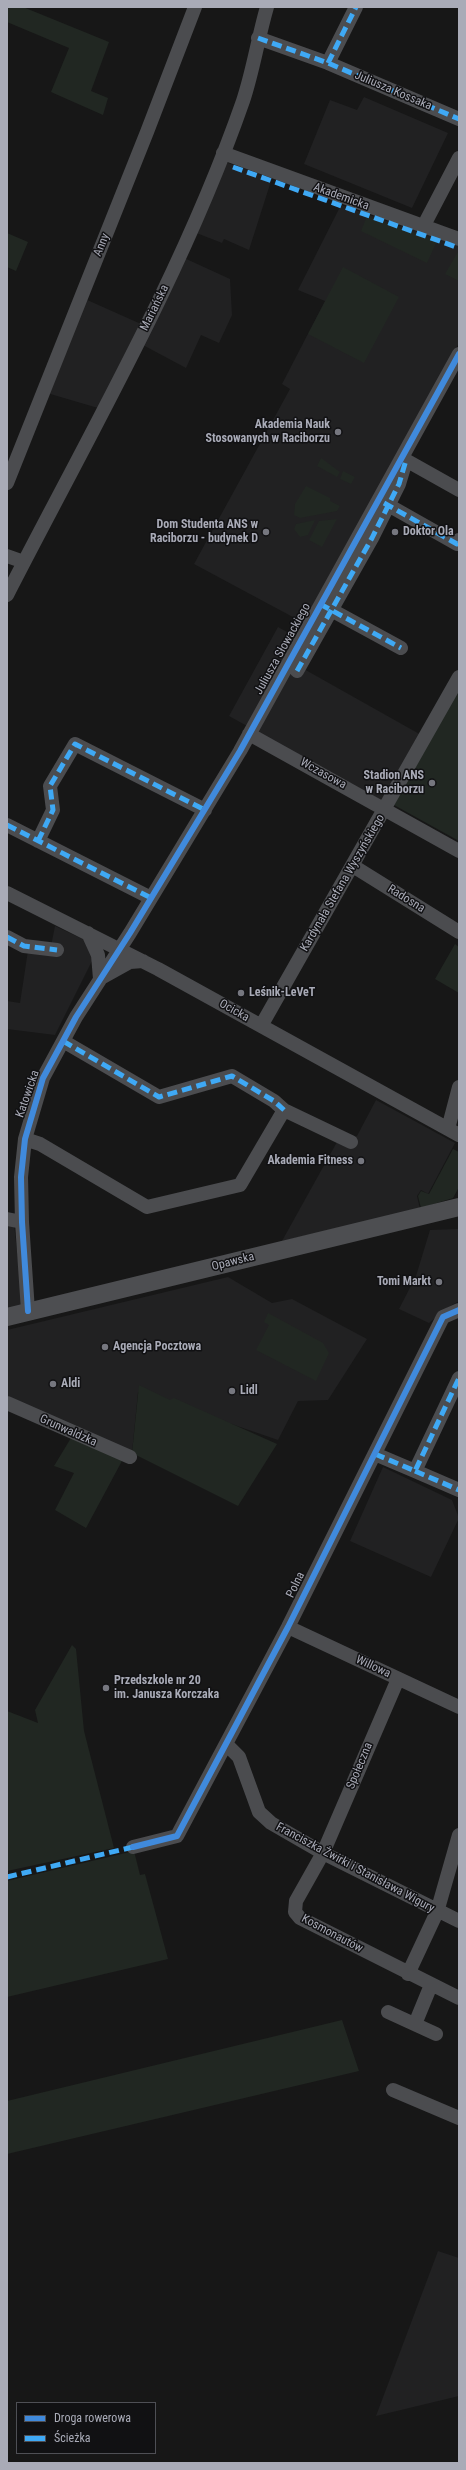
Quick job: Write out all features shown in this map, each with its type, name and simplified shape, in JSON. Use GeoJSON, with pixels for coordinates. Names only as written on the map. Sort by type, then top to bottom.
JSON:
{"type":"FeatureCollection","features":[{"type":"Feature","properties":{"kind":"main road","name":"Opawska"},"geometry":{"type":"LineString","coordinates":[[7,1316],[459,1207]]}},
{"type":"Feature","properties":{"kind":"street","name":"Anny"},"geometry":{"type":"LineString","coordinates":[[7,483],[147,132],[195,7]]}},
{"type":"Feature","properties":{"kind":"street","name":"Mariańska"},"geometry":{"type":"LineString","coordinates":[[7,595],[141,336],[175,266],[223,153],[243,100],[267,7]]}},
{"type":"Feature","properties":{"kind":"street"},"geometry":{"type":"LineString","coordinates":[[328,63],[356,7]]}},
{"type":"Feature","properties":{"kind":"street","name":"Juliusza Kossaka"},"geometry":{"type":"LineString","coordinates":[[258,38],[328,63],[459,119]]}},
{"type":"Feature","properties":{"kind":"street","name":"Akademicka"},"geometry":{"type":"LineString","coordinates":[[223,153],[459,239]]}},
{"type":"Feature","properties":{"kind":"street"},"geometry":{"type":"LineString","coordinates":[[424,227],[459,158]]}},
{"type":"Feature","properties":{"kind":"street","name":"Juliusza Słowackiego"},"geometry":{"type":"LineString","coordinates":[[119,950],[326,608],[383,503],[404,459],[459,354]]}},
{"type":"Feature","properties":{"kind":"street"},"geometry":{"type":"LineString","coordinates":[[404,459],[459,490]]}},
{"type":"Feature","properties":{"kind":"street"},"geometry":{"type":"LineString","coordinates":[[383,503],[457,544],[459,540]]}},
{"type":"Feature","properties":{"kind":"street"},"geometry":{"type":"LineString","coordinates":[[7,556],[24,562]]}},
{"type":"Feature","properties":{"kind":"street"},"geometry":{"type":"LineString","coordinates":[[297,671],[326,608],[401,648]]}},
{"type":"Feature","properties":{"kind":"street","name":"Kardynała Stefana Wyszyńskiego"},"geometry":{"type":"LineString","coordinates":[[261,1026],[459,677]]}},
{"type":"Feature","properties":{"kind":"street","name":"Wczasowa"},"geometry":{"type":"LineString","coordinates":[[249,734],[459,851]]}},
{"type":"Feature","properties":{"kind":"street"},"geometry":{"type":"LineString","coordinates":[[38,841],[53,810],[50,786],[75,744],[205,810]]}},
{"type":"Feature","properties":{"kind":"street"},"geometry":{"type":"LineString","coordinates":[[7,825],[151,898]]}},
{"type":"Feature","properties":{"kind":"street","name":"Radosna"},"geometry":{"type":"LineString","coordinates":[[353,866],[459,932]]}},
{"type":"Feature","properties":{"kind":"street","name":"Ocicka"},"geometry":{"type":"LineString","coordinates":[[7,893],[143,961],[454,1132]]}},
{"type":"Feature","properties":{"kind":"street"},"geometry":{"type":"LineString","coordinates":[[88,933],[98,955],[100,979]]}},
{"type":"Feature","properties":{"kind":"street"},"geometry":{"type":"LineString","coordinates":[[7,937],[24,946],[57,950]]}},
{"type":"Feature","properties":{"kind":"street","name":"Katowicka"},"geometry":{"type":"LineString","coordinates":[[28,1312],[22,1222],[21,1177],[25,1139],[43,1078],[63,1041],[119,950]]}},
{"type":"Feature","properties":{"kind":"street","name":"Katowicka"},"geometry":{"type":"LineString","coordinates":[[100,979],[130,962],[143,961]]}},
{"type":"Feature","properties":{"kind":"street"},"geometry":{"type":"LineString","coordinates":[[63,1041],[159,1097],[232,1076],[274,1101],[284,1110],[310,1124],[351,1142]]}},
{"type":"Feature","properties":{"kind":"street"},"geometry":{"type":"LineString","coordinates":[[454,1132],[459,1087]]}},
{"type":"Feature","properties":{"kind":"street"},"geometry":{"type":"LineString","coordinates":[[25,1139],[40,1144],[148,1207],[240,1185],[284,1110]]}},
{"type":"Feature","properties":{"kind":"street"},"geometry":{"type":"LineString","coordinates":[[7,1219],[22,1222]]}},
{"type":"Feature","properties":{"kind":"street","name":"Polna"},"geometry":{"type":"LineString","coordinates":[[133,1847],[177,1836],[288,1626],[443,1317],[459,1310]]}},
{"type":"Feature","properties":{"kind":"street"},"geometry":{"type":"LineString","coordinates":[[415,1471],[459,1378]]}},
{"type":"Feature","properties":{"kind":"street","name":"Grunwaldzka"},"geometry":{"type":"LineString","coordinates":[[7,1404],[130,1457]]}},
{"type":"Feature","properties":{"kind":"street"},"geometry":{"type":"LineString","coordinates":[[375,1454],[459,1490]]}},
{"type":"Feature","properties":{"kind":"street","name":"Willowa"},"geometry":{"type":"LineString","coordinates":[[288,1626],[459,1707]]}},
{"type":"Feature","properties":{"kind":"street","name":"Społeczna"},"geometry":{"type":"LineString","coordinates":[[323,1853],[398,1679]]}},
{"type":"Feature","properties":{"kind":"street","name":"Franciszka Żwirki i Stanisława Wigury"},"geometry":{"type":"LineString","coordinates":[[226,1744],[238,1757],[255,1804],[264,1818],[323,1853],[437,1912],[459,1921]]}},
{"type":"Feature","properties":{"kind":"street"},"geometry":{"type":"LineString","coordinates":[[408,1974],[437,1912],[459,1836]]}},
{"type":"Feature","properties":{"kind":"street","name":"Kosmonautów"},"geometry":{"type":"LineString","coordinates":[[323,1853],[296,1901],[297,1916],[408,1974],[459,1998]]}},
{"type":"Feature","properties":{"kind":"street"},"geometry":{"type":"LineString","coordinates":[[415,2024],[431,1985]]}},
{"type":"Feature","properties":{"kind":"street"},"geometry":{"type":"LineString","coordinates":[[388,2012],[436,2034]]}},
{"type":"Feature","properties":{"kind":"street"},"geometry":{"type":"LineString","coordinates":[[393,2090],[459,2118]]}},
{"type":"Feature","properties":{"kind":"shaded area"},"geometry":{"type":"Polygon","coordinates":[[[7,7],[23,7],[109,42],[91,91],[108,98],[103,115],[51,92],[69,48],[7,22],[7,7]]]}},
{"type":"Feature","properties":{"kind":"shaded area"},"geometry":{"type":"Polygon","coordinates":[[[364,97],[448,133],[412,208],[304,164],[330,100],[357,110],[364,97]]]}},
{"type":"Feature","properties":{"kind":"shaded area"},"geometry":{"type":"Polygon","coordinates":[[[225,162],[272,178],[249,250],[224,239],[222,243],[194,232],[225,162]]]}},
{"type":"Feature","properties":{"kind":"shaded area","name":"Akademia Nauk Stosowanych w Raciborzu"},"geometry":{"type":"Polygon","coordinates":[[[341,205],[459,246],[459,343],[304,623],[194,564],[290,389],[282,384],[325,301],[298,290],[341,205]]]}},
{"type":"Feature","properties":{"kind":"shaded area"},"geometry":{"type":"Polygon","coordinates":[[[367,216],[437,241],[427,263],[361,231],[367,216]]]}},
{"type":"Feature","properties":{"kind":"shaded area"},"geometry":{"type":"Polygon","coordinates":[[[7,233],[28,242],[16,271],[7,267],[7,233]]]}},
{"type":"Feature","properties":{"kind":"shaded area"},"geometry":{"type":"Polygon","coordinates":[[[459,250],[459,281],[445,274],[459,250]]]}},
{"type":"Feature","properties":{"kind":"shaded area"},"geometry":{"type":"Polygon","coordinates":[[[182,257],[230,279],[232,315],[219,343],[201,335],[186,368],[141,344],[182,257]]]}},
{"type":"Feature","properties":{"kind":"shaded area"},"geometry":{"type":"Polygon","coordinates":[[[343,267],[399,297],[364,363],[308,334],[343,267]]]}},
{"type":"Feature","properties":{"kind":"shaded area"},"geometry":{"type":"Polygon","coordinates":[[[85,299],[141,324],[98,408],[47,393],[85,299]]]}},
{"type":"Feature","properties":{"kind":"shaded area"},"geometry":{"type":"Polygon","coordinates":[[[321,458],[340,472],[337,477],[317,466],[321,458]]]}},
{"type":"Feature","properties":{"kind":"shaded area"},"geometry":{"type":"Polygon","coordinates":[[[343,471],[355,477],[351,484],[340,479],[343,471]]]}},
{"type":"Feature","properties":{"kind":"shaded area"},"geometry":{"type":"Polygon","coordinates":[[[306,486],[330,498],[330,501],[340,506],[337,511],[300,518],[294,515],[295,504],[306,486]]]}},
{"type":"Feature","properties":{"kind":"shaded area"},"geometry":{"type":"Polygon","coordinates":[[[337,519],[322,547],[309,540],[319,521],[337,519]]]}},
{"type":"Feature","properties":{"kind":"shaded area"},"geometry":{"type":"Polygon","coordinates":[[[315,520],[308,535],[300,537],[294,529],[296,524],[315,520]]]}},
{"type":"Feature","properties":{"kind":"shaded area"},"geometry":{"type":"Polygon","coordinates":[[[278,627],[296,637],[247,726],[229,716],[278,627]]]}},
{"type":"Feature","properties":{"kind":"shaded area"},"geometry":{"type":"Polygon","coordinates":[[[295,664],[423,736],[386,803],[257,732],[295,664]]]}},
{"type":"Feature","properties":{"kind":"shaded area","name":"Stadion ANS w Raciborzu"},"geometry":{"type":"Polygon","coordinates":[[[459,689],[459,841],[394,805],[459,689]]]}},
{"type":"Feature","properties":{"kind":"shaded area"},"geometry":{"type":"Polygon","coordinates":[[[55,926],[87,941],[93,959],[55,1035],[7,1029],[7,1001],[20,1003],[29,944],[51,946],[55,926]]]}},
{"type":"Feature","properties":{"kind":"shaded area"},"geometry":{"type":"Polygon","coordinates":[[[455,944],[459,947],[459,993],[435,979],[455,944]]]}},
{"type":"Feature","properties":{"kind":"shaded area"},"geometry":{"type":"Polygon","coordinates":[[[376,1100],[455,1143],[428,1194],[421,1190],[417,1196],[420,1209],[282,1241],[337,1142],[357,1136],[376,1100]]]}},
{"type":"Feature","properties":{"kind":"shaded area"},"geometry":{"type":"Polygon","coordinates":[[[453,1149],[459,1152],[459,1187],[453,1198],[421,1208],[418,1196],[421,1191],[429,1194],[453,1149]]]}},
{"type":"Feature","properties":{"kind":"shaded area"},"geometry":{"type":"Polygon","coordinates":[[[7,1223],[14,1224],[23,1306],[7,1309],[7,1223]]]}},
{"type":"Feature","properties":{"kind":"shaded area"},"geometry":{"type":"Polygon","coordinates":[[[459,1229],[459,1301],[447,1308],[429,1323],[399,1309],[416,1276],[430,1230],[459,1229]]]}},
{"type":"Feature","properties":{"kind":"shaded area"},"geometry":{"type":"Polygon","coordinates":[[[228,1277],[272,1303],[292,1299],[367,1339],[328,1400],[298,1401],[278,1440],[138,1392],[132,1453],[7,1400],[7,1330],[228,1277]]]}},
{"type":"Feature","properties":{"kind":"shaded area"},"geometry":{"type":"Polygon","coordinates":[[[268,1313],[323,1343],[329,1353],[316,1381],[256,1350],[269,1325],[264,1322],[268,1313]]]}},
{"type":"Feature","properties":{"kind":"shaded area"},"geometry":{"type":"Polygon","coordinates":[[[139,1385],[170,1400],[174,1398],[277,1444],[238,1506],[132,1453],[139,1385]]]}},
{"type":"Feature","properties":{"kind":"shaded area"},"geometry":{"type":"Polygon","coordinates":[[[71,1438],[123,1459],[86,1528],[55,1510],[74,1473],[54,1466],[71,1438]]]}},
{"type":"Feature","properties":{"kind":"shaded area"},"geometry":{"type":"Polygon","coordinates":[[[383,1467],[452,1500],[459,1518],[431,1577],[350,1541],[383,1467]]]}},
{"type":"Feature","properties":{"kind":"shaded area"},"geometry":{"type":"Polygon","coordinates":[[[72,1645],[76,1649],[84,1731],[114,1848],[7,1871],[7,1711],[38,1723],[35,1710],[72,1645]]]}},
{"type":"Feature","properties":{"kind":"shaded area"},"geometry":{"type":"Polygon","coordinates":[[[134,1851],[140,1875],[145,1874],[168,1959],[7,1997],[7,1881],[134,1851]]]}},
{"type":"Feature","properties":{"kind":"shaded area"},"geometry":{"type":"Polygon","coordinates":[[[342,2020],[359,2071],[7,2154],[7,2101],[342,2020]]]}},
{"type":"Feature","properties":{"kind":"shaded area"},"geometry":{"type":"Polygon","coordinates":[[[438,2251],[459,2258],[459,2396],[376,2416],[438,2251]]]}},
{"type":"Feature","properties":{"kind":"marked path"},"geometry":{"type":"LineString","coordinates":[[328,63],[356,7]]}},
{"type":"Feature","properties":{"kind":"marked path"},"geometry":{"type":"LineString","coordinates":[[258,38],[328,63],[459,119]]}},
{"type":"Feature","properties":{"kind":"marked path"},"geometry":{"type":"LineString","coordinates":[[233,167],[459,248]]}},
{"type":"Feature","properties":{"kind":"marked path"},"geometry":{"type":"LineString","coordinates":[[297,671],[372,538],[399,484],[406,460]]}},
{"type":"Feature","properties":{"kind":"marked path"},"geometry":{"type":"LineString","coordinates":[[384,503],[457,544],[459,540]]}},
{"type":"Feature","properties":{"kind":"marked path"},"geometry":{"type":"LineString","coordinates":[[320,604],[401,648]]}},
{"type":"Feature","properties":{"kind":"marked path"},"geometry":{"type":"LineString","coordinates":[[38,841],[53,810],[50,786],[75,744],[205,810]]}},
{"type":"Feature","properties":{"kind":"marked path"},"geometry":{"type":"LineString","coordinates":[[7,825],[151,898]]}},
{"type":"Feature","properties":{"kind":"marked path"},"geometry":{"type":"LineString","coordinates":[[7,937],[24,946],[57,950]]}},
{"type":"Feature","properties":{"kind":"marked path"},"geometry":{"type":"LineString","coordinates":[[63,1041],[159,1097],[232,1076],[274,1101],[284,1110]]}},
{"type":"Feature","properties":{"kind":"marked path"},"geometry":{"type":"LineString","coordinates":[[375,1454],[415,1471],[459,1378]]}},
{"type":"Feature","properties":{"kind":"marked path"},"geometry":{"type":"LineString","coordinates":[[415,1471],[459,1490]]}},
{"type":"Feature","properties":{"kind":"marked path"},"geometry":{"type":"LineString","coordinates":[[7,1877],[133,1847]]}},
{"type":"Feature","properties":{"kind":"cycle path"},"geometry":{"type":"LineString","coordinates":[[28,1311],[22,1222],[21,1177],[25,1139],[43,1078],[76,1017],[130,933],[240,751],[459,354]]}},
{"type":"Feature","properties":{"kind":"cycle path"},"geometry":{"type":"LineString","coordinates":[[133,1847],[177,1836],[288,1627],[443,1317],[459,1310]]}},
{"type":"Feature","properties":{"kind":"place","name":"Akademia Nauk Stosowanych w Raciborzu"},"geometry":{"type":"Point","coordinates":[338,432]}},
{"type":"Feature","properties":{"kind":"place","name":"Dom Studenta ANS w Raciborzu - budynek D"},"geometry":{"type":"Point","coordinates":[266,532]}},
{"type":"Feature","properties":{"kind":"place","name":"Doktor Ola"},"geometry":{"type":"Point","coordinates":[395,532]}},
{"type":"Feature","properties":{"kind":"place","name":"Stadion ANS w Raciborzu"},"geometry":{"type":"Point","coordinates":[432,783]}},
{"type":"Feature","properties":{"kind":"place","name":"Leśnik-LeVeT"},"geometry":{"type":"Point","coordinates":[241,993]}},
{"type":"Feature","properties":{"kind":"place","name":"Akademia Fitness"},"geometry":{"type":"Point","coordinates":[361,1161]}},
{"type":"Feature","properties":{"kind":"place","name":"Tomi Markt"},"geometry":{"type":"Point","coordinates":[439,1282]}},
{"type":"Feature","properties":{"kind":"place","name":"Agencja Pocztowa"},"geometry":{"type":"Point","coordinates":[105,1347]}},
{"type":"Feature","properties":{"kind":"place","name":"Aldi"},"geometry":{"type":"Point","coordinates":[53,1384]}},
{"type":"Feature","properties":{"kind":"place","name":"Lidl"},"geometry":{"type":"Point","coordinates":[232,1391]}},
{"type":"Feature","properties":{"kind":"place","name":"Przedszkole nr 20 im. Janusza Korczaka"},"geometry":{"type":"Point","coordinates":[106,1688]}}]}
